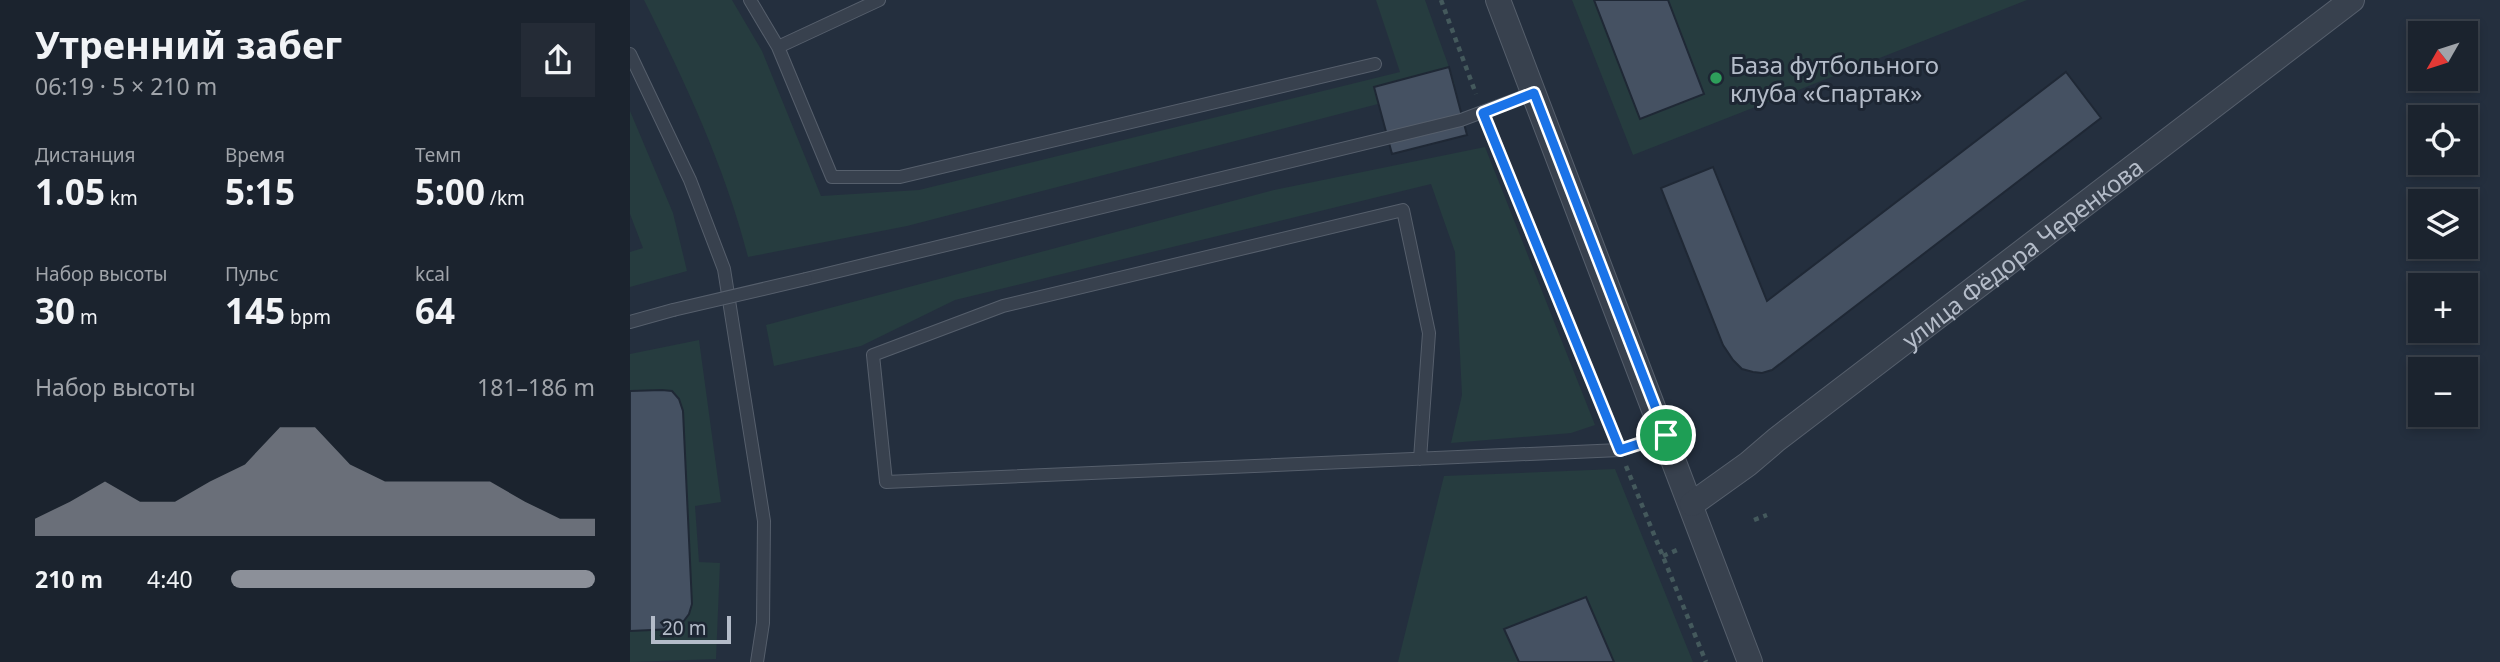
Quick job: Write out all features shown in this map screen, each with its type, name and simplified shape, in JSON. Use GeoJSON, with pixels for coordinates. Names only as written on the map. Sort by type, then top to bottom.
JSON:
{"type":"FeatureCollection","features":[{"type":"Feature","properties":{"kind":"street"},"geometry":{"type":"LineString","coordinates":[[1498,0],[1751,662]]}},
{"type":"Feature","properties":{"kind":"street","name":"улица Фёдора Черенкова"},"geometry":{"type":"LineString","coordinates":[[1692,504],[1748,464],[2352,0]]}},
{"type":"Feature","properties":{"kind":"lane"},"geometry":{"type":"LineString","coordinates":[[750,0],[778,47],[832,177],[900,177],[1375,64]]}},
{"type":"Feature","properties":{"kind":"lane"},"geometry":{"type":"LineString","coordinates":[[778,47],[879,0]]}},
{"type":"Feature","properties":{"kind":"lane"},"geometry":{"type":"LineString","coordinates":[[630,54],[690,180],[724,269],[764,521],[763,623],[757,662]]}},
{"type":"Feature","properties":{"kind":"lane"},"geometry":{"type":"LineString","coordinates":[[630,321],[1483,113],[1534,93]]}},
{"type":"Feature","properties":{"kind":"lane"},"geometry":{"type":"LineString","coordinates":[[1420,459],[1429,333],[1403,210],[1003,306],[873,355],[886,482],[1420,459],[1620,450],[1666,435]]}},
{"type":"Feature","properties":{"kind":"path"},"geometry":{"type":"LineString","coordinates":[[1441,0],[1483,113],[1706,662]]}},
{"type":"Feature","properties":{"kind":"path"},"geometry":{"type":"LineString","coordinates":[[1754,520],[1767,515]]}},
{"type":"Feature","properties":{"kind":"path"},"geometry":{"type":"LineString","coordinates":[[1662,556],[1677,551]]}},
{"type":"Feature","properties":{"kind":"green space"},"geometry":{"type":"Polygon","coordinates":[[[644,0],[732,0],[762,51],[821,196],[919,190],[1400,72],[1376,0],[1425,0],[1455,84],[907,226],[748,257],[728,190],[703,125],[644,0]]]}},
{"type":"Feature","properties":{"kind":"green space","name":"База футбольного клуба «Спартак»"},"geometry":{"type":"Polygon","coordinates":[[[1572,0],[2027,0],[1633,155],[1572,0]]]}},
{"type":"Feature","properties":{"kind":"green space"},"geometry":{"type":"Polygon","coordinates":[[[630,111],[673,213],[687,271],[630,287],[630,252],[643,248],[630,214],[630,111]]]}},
{"type":"Feature","properties":{"kind":"green space"},"geometry":{"type":"Polygon","coordinates":[[[1485,147],[1595,425],[1571,433],[1451,443],[1462,395],[1455,252],[1431,184],[955,300],[861,346],[774,366],[766,325],[1274,190],[1485,147]]]}},
{"type":"Feature","properties":{"kind":"green space"},"geometry":{"type":"Polygon","coordinates":[[[699,340],[721,502],[695,506],[699,562],[720,563],[716,659],[630,662],[630,631],[659,630],[676,626],[683,621],[692,604],[683,411],[679,399],[672,391],[630,391],[630,354],[699,340]]]}},
{"type":"Feature","properties":{"kind":"green space"},"geometry":{"type":"Polygon","coordinates":[[[1615,469],[1693,662],[1398,662],[1444,476],[1615,469]]]}},
{"type":"Feature","properties":{"kind":"building"},"geometry":{"type":"Polygon","coordinates":[[[1594,0],[1668,0],[1704,94],[1640,119],[1594,0]]]}},
{"type":"Feature","properties":{"kind":"building"},"geometry":{"type":"Polygon","coordinates":[[[1449,67],[1467,135],[1392,154],[1374,87],[1449,67]]]}},
{"type":"Feature","properties":{"kind":"building"},"geometry":{"type":"Polygon","coordinates":[[[2066,72],[2101,118],[1772,370],[1753,372],[1742,369],[1733,360],[1723,345],[1661,188],[1713,167],[1767,301],[2066,72]]]}},
{"type":"Feature","properties":{"kind":"building"},"geometry":{"type":"Polygon","coordinates":[[[630,391],[672,391],[679,399],[683,411],[692,604],[683,622],[673,629],[630,631],[630,391]]]}},
{"type":"Feature","properties":{"kind":"building"},"geometry":{"type":"Polygon","coordinates":[[[1586,597],[1614,662],[1519,662],[1504,629],[1586,597]]]}},
{"type":"Feature","properties":{"kind":"place","name":"База футбольного клуба «Спартак»"},"geometry":{"type":"Point","coordinates":[1716,78]}},
{"type":"Feature","properties":{"kind":"route"},"geometry":{"type":"LineString","coordinates":[[1534,93],[1666,435],[1620,450],[1483,113],[1534,93]]}}]}
